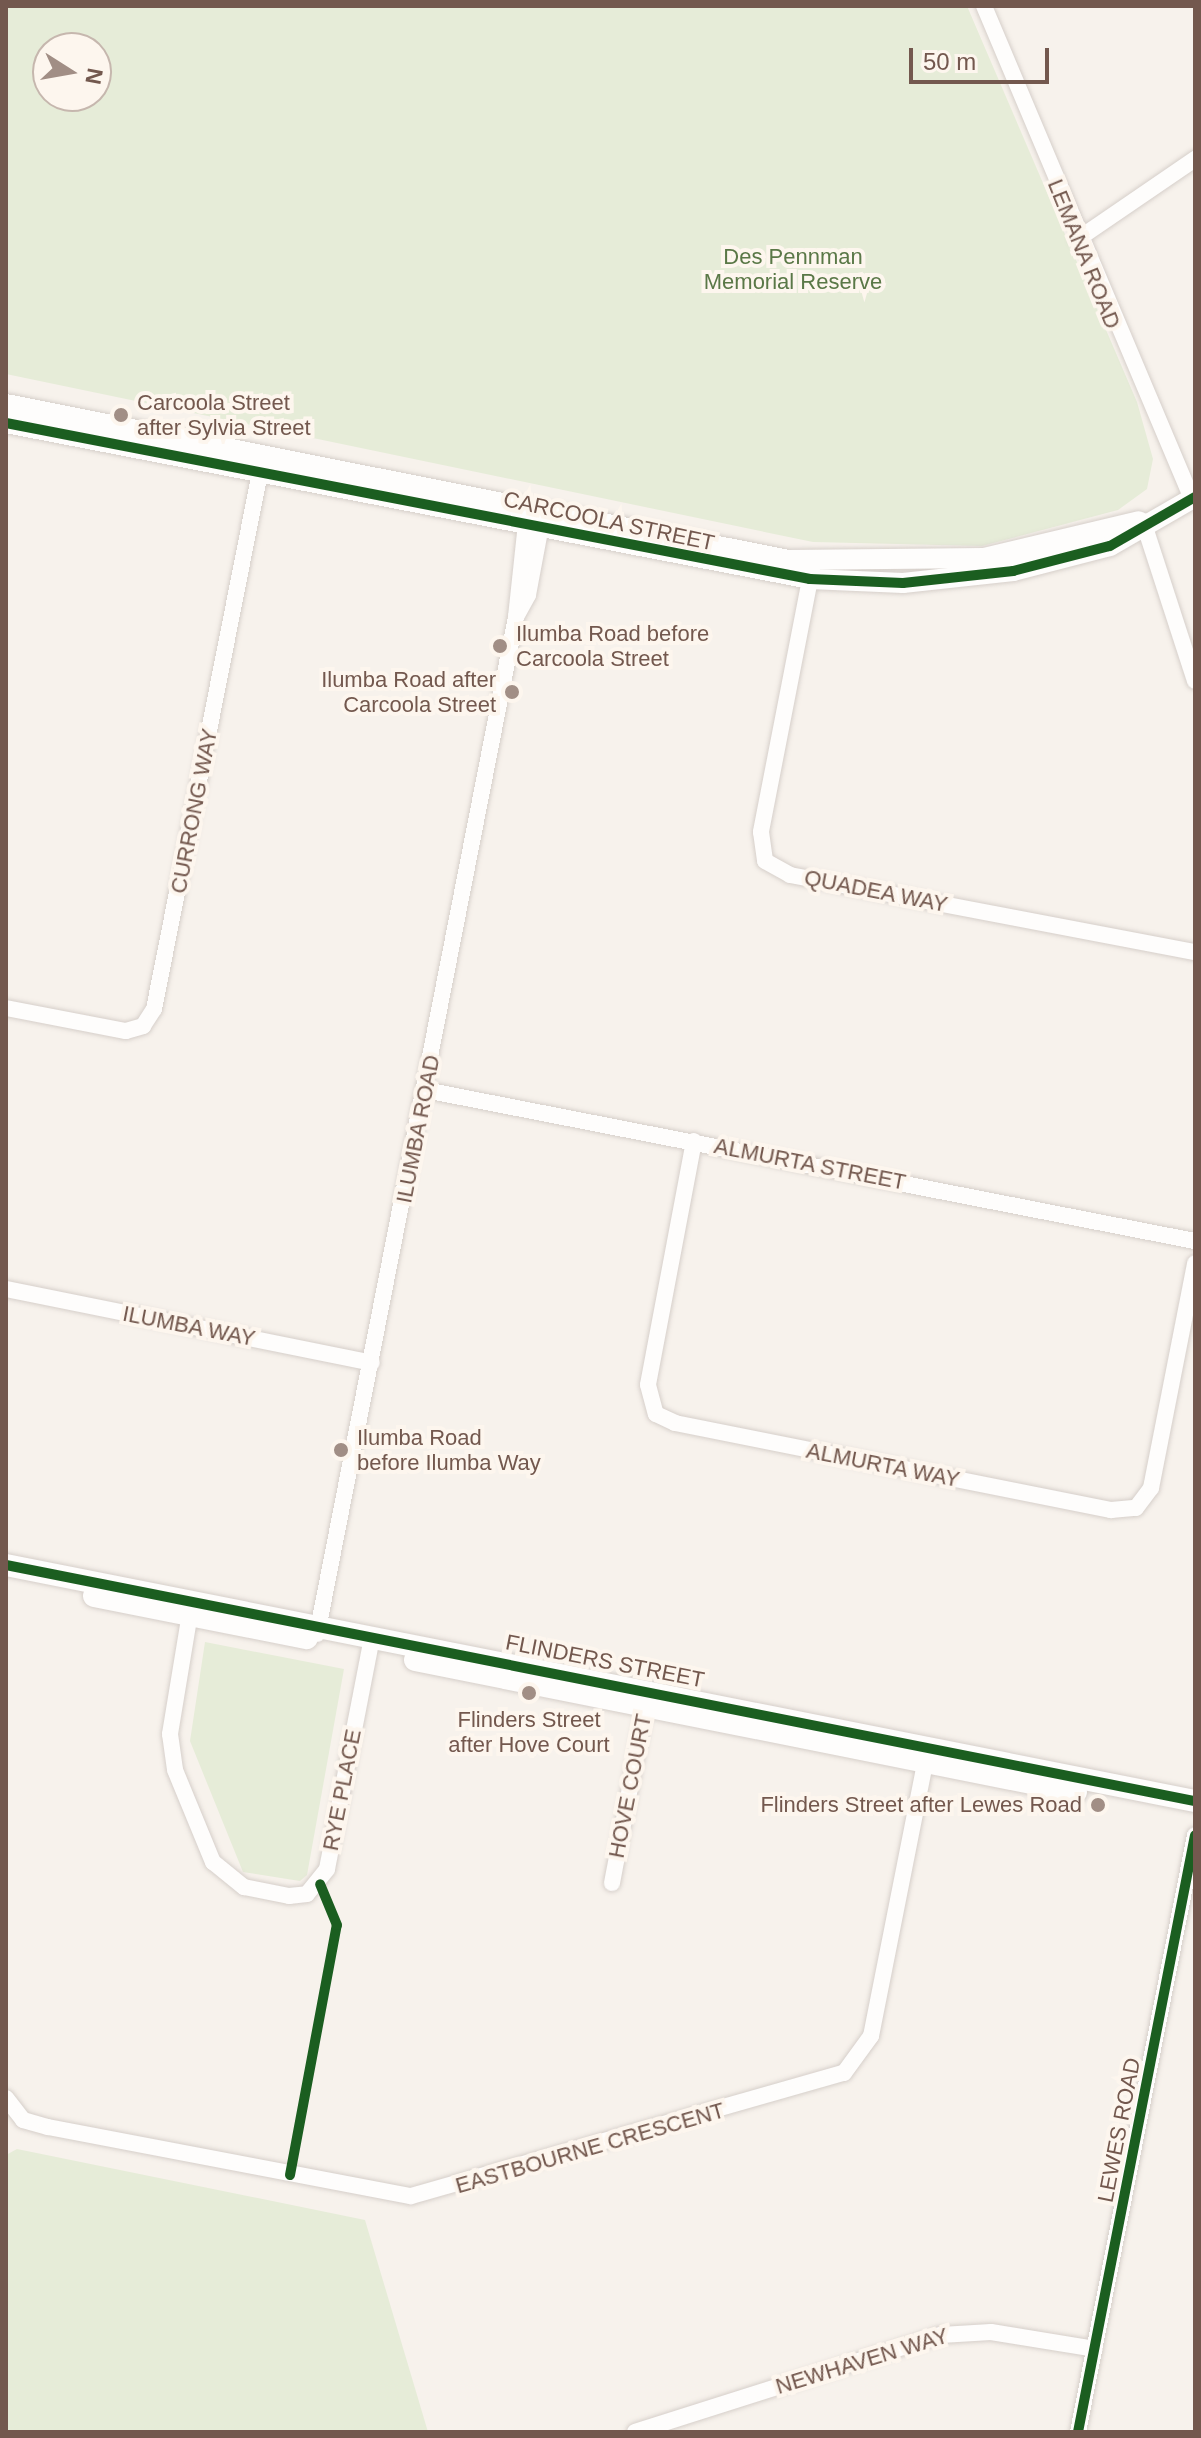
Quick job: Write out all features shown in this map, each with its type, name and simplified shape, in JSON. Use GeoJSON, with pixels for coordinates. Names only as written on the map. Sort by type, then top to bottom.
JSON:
{"type":"FeatureCollection","features":[{"type":"Feature","properties":{"kind":"main road","name":"FLINDERS STREET"},"geometry":{"type":"LineString","coordinates":[[6,1565],[371,1644],[927,1753],[1195,1801]]}},
{"type":"Feature","properties":{"kind":"main road","name":"FLINDERS STREET"},"geometry":{"type":"LineString","coordinates":[[6,1579],[191,1606]]}},
{"type":"Feature","properties":{"kind":"main road","name":"FLINDERS STREET"},"geometry":{"type":"LineString","coordinates":[[927,1753],[1195,1815]]}},
{"type":"Feature","properties":{"kind":"street","name":"LEMANA ROAD"},"geometry":{"type":"LineString","coordinates":[[984,6],[1078,239],[1193,498]]}},
{"type":"Feature","properties":{"kind":"street"},"geometry":{"type":"LineString","coordinates":[[1078,239],[1195,159]]}},
{"type":"Feature","properties":{"kind":"street","name":"CARCOOLA STREET"},"geometry":{"type":"LineString","coordinates":[[6,404],[131,442]]}},
{"type":"Feature","properties":{"kind":"street","name":"CARCOOLA STREET"},"geometry":{"type":"LineString","coordinates":[[6,423],[262,465],[812,570],[959,580],[1110,546],[1143,521],[1193,498]]}},
{"type":"Feature","properties":{"kind":"street","name":"CURRONG WAY"},"geometry":{"type":"LineString","coordinates":[[6,1008],[126,1031],[143,1026],[154,1009],[262,465]]}},
{"type":"Feature","properties":{"kind":"street","name":"ILUMBA ROAD"},"geometry":{"type":"LineString","coordinates":[[317,1633],[372,1363],[534,517]]}},
{"type":"Feature","properties":{"kind":"street"},"geometry":{"type":"LineString","coordinates":[[1143,521],[1195,681]]}},
{"type":"Feature","properties":{"kind":"street","name":"QUADEA WAY"},"geometry":{"type":"LineString","coordinates":[[812,570],[761,832],[765,861],[790,875],[1195,952]]}},
{"type":"Feature","properties":{"kind":"street","name":"ALMURTA STREET"},"geometry":{"type":"LineString","coordinates":[[425,1090],[1195,1241]]}},
{"type":"Feature","properties":{"kind":"street","name":"ALMURTA WAY"},"geometry":{"type":"LineString","coordinates":[[694,1141],[648,1385],[656,1414],[675,1423],[1111,1510],[1136,1508],[1151,1488],[1195,1263]]}},
{"type":"Feature","properties":{"kind":"street","name":"ILUMBA WAY"},"geometry":{"type":"LineString","coordinates":[[6,1289],[372,1363]]}},
{"type":"Feature","properties":{"kind":"street","name":"RYE PLACE"},"geometry":{"type":"LineString","coordinates":[[191,1606],[171,1753],[213,1862],[244,1887],[289,1896],[320,1884],[371,1644]]}},
{"type":"Feature","properties":{"kind":"street","name":"HOVE COURT"},"geometry":{"type":"LineString","coordinates":[[612,1883],[648,1697]]}},
{"type":"Feature","properties":{"kind":"street","name":"EASTBOURNE CRESCENT"},"geometry":{"type":"LineString","coordinates":[[6,2098],[23,2120],[48,2127],[411,2196],[844,2073],[871,2036],[927,1753]]}},
{"type":"Feature","properties":{"kind":"street","name":"LEWES ROAD"},"geometry":{"type":"LineString","coordinates":[[1078,2432],[1195,1835]]}},
{"type":"Feature","properties":{"kind":"street","name":"NEWHAVEN WAY"},"geometry":{"type":"LineString","coordinates":[[635,2432],[941,2335],[991,2332],[1095,2349]]}},
{"type":"Feature","properties":{"kind":"green space","name":"Des Pennman Memorial Reserve"},"geometry":{"type":"Polygon","coordinates":[[[6,6],[967,6],[1137,402],[1153,459],[1147,489],[1118,510],[982,546],[813,542],[6,374],[6,6]]]}},
{"type":"Feature","properties":{"kind":"green space"},"geometry":{"type":"Polygon","coordinates":[[[205,1642],[344,1669],[307,1875],[300,1881],[243,1872],[190,1741],[205,1642]]]}},
{"type":"Feature","properties":{"kind":"green space"},"geometry":{"type":"Polygon","coordinates":[[[17,2149],[365,2220],[428,2432],[6,2432],[6,2155],[17,2149]]]}},
{"type":"Feature","properties":{"kind":"cycle path"},"geometry":{"type":"LineString","coordinates":[[6,423],[810,579],[903,583],[1013,571],[1110,546],[1195,497]]}},
{"type":"Feature","properties":{"kind":"cycle path"},"geometry":{"type":"LineString","coordinates":[[6,1565],[1195,1801]]}},
{"type":"Feature","properties":{"kind":"cycle path"},"geometry":{"type":"LineString","coordinates":[[1078,2432],[1195,1835]]}},
{"type":"Feature","properties":{"kind":"cycle path"},"geometry":{"type":"LineString","coordinates":[[290,2175],[337,1925],[320,1884]]}},
{"type":"Feature","properties":{"kind":"place","name":"Carcoola Street after Sylvia Street"},"geometry":{"type":"Point","coordinates":[121,415]}},
{"type":"Feature","properties":{"kind":"place","name":"Ilumba Road before Carcoola Street"},"geometry":{"type":"Point","coordinates":[500,646]}},
{"type":"Feature","properties":{"kind":"place","name":"Ilumba Road after Carcoola Street"},"geometry":{"type":"Point","coordinates":[512,692]}},
{"type":"Feature","properties":{"kind":"place","name":"Ilumba Road before Ilumba Way"},"geometry":{"type":"Point","coordinates":[341,1450]}},
{"type":"Feature","properties":{"kind":"place","name":"Flinders Street after Hove Court"},"geometry":{"type":"Point","coordinates":[529,1693]}},
{"type":"Feature","properties":{"kind":"place","name":"Flinders Street after Lewes Road"},"geometry":{"type":"Point","coordinates":[1098,1805]}}]}
